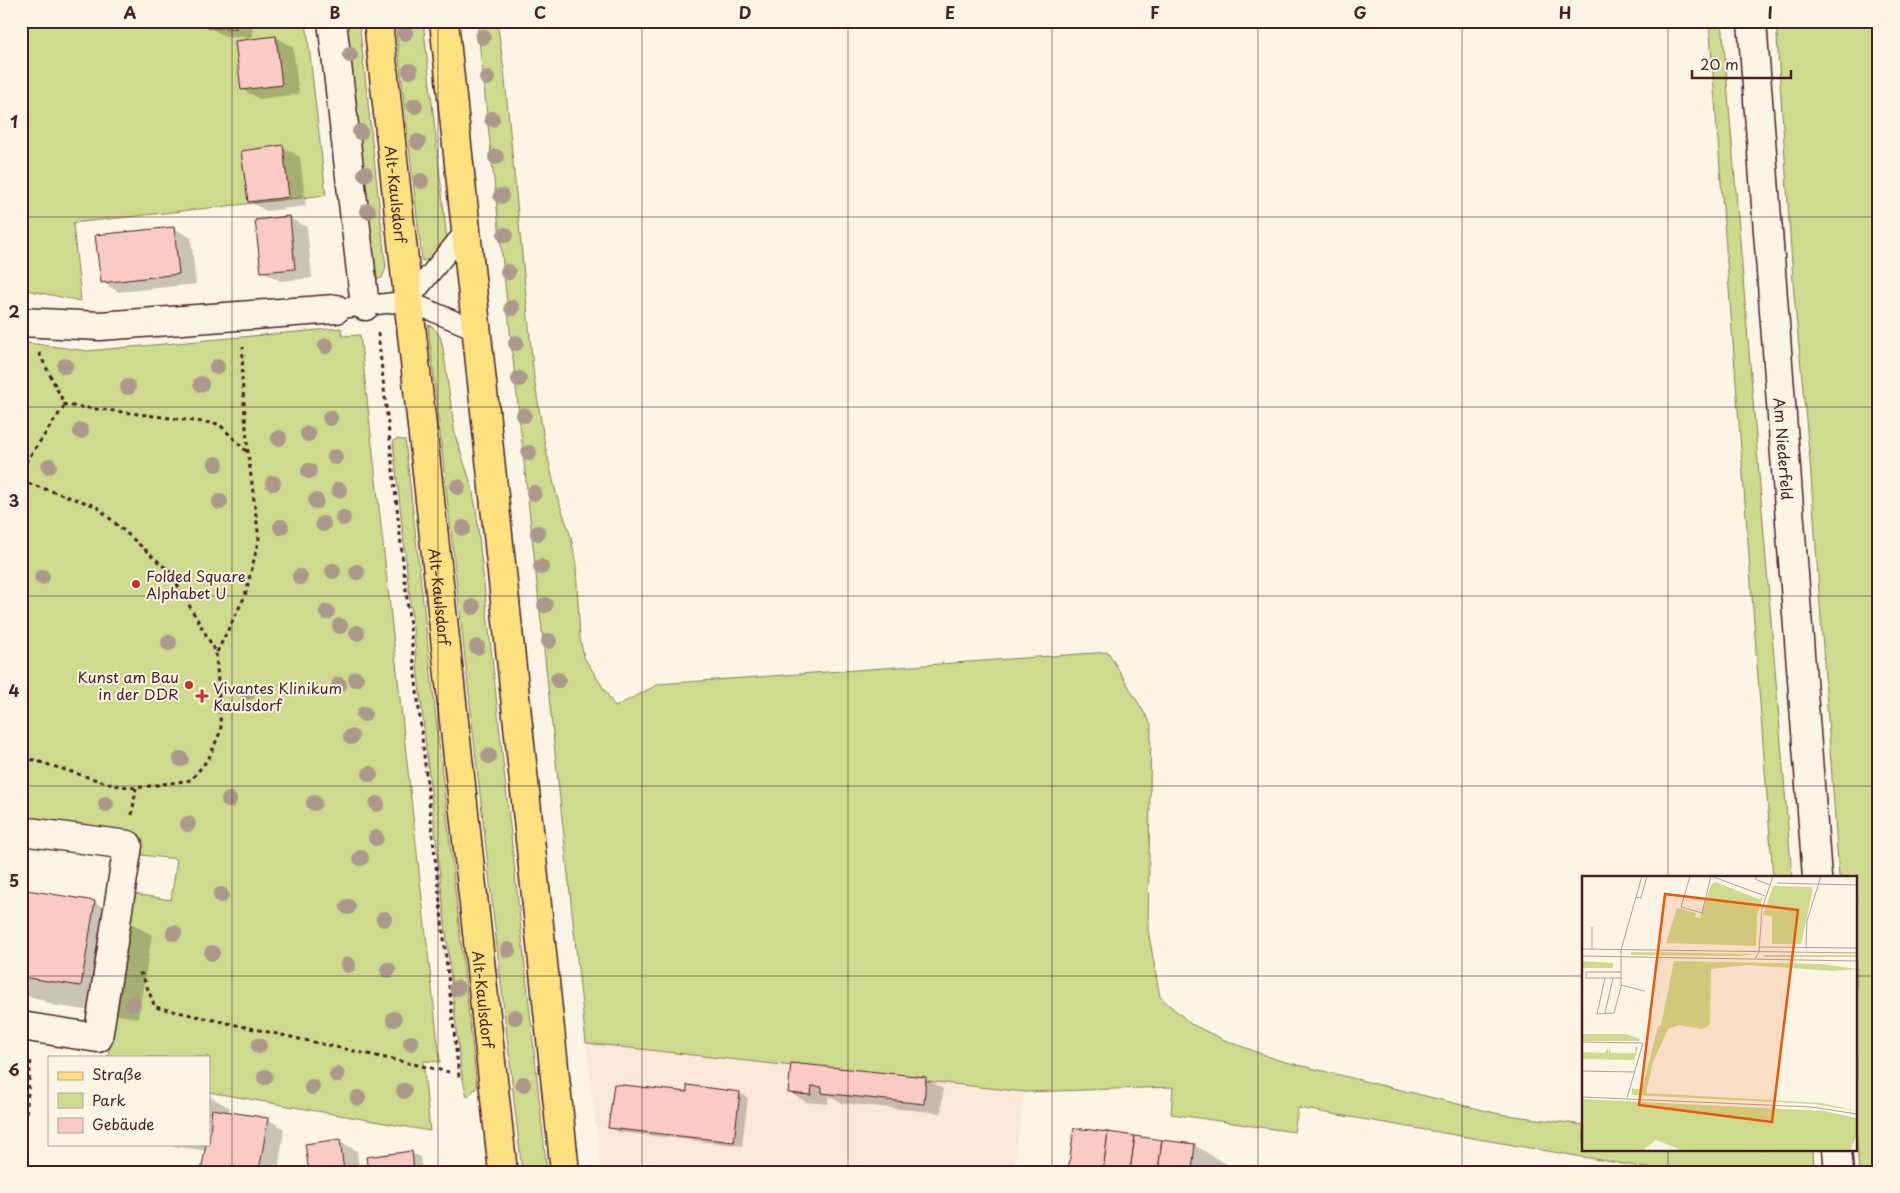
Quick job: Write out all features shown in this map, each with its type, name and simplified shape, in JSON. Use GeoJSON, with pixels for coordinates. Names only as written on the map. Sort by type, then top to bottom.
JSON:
{"type":"FeatureCollection","features":[{"type":"Feature","properties":{"kind":"main road","name":"Alt-Kaulsdorf"},"geometry":{"type":"LineString","coordinates":[[378,21],[503,1172]]}},
{"type":"Feature","properties":{"kind":"main road"},"geometry":{"type":"LineString","coordinates":[[444,21],[565,1172]]}},
{"type":"Feature","properties":{"kind":"street"},"geometry":{"type":"LineString","coordinates":[[332,21],[365,306]]}},
{"type":"Feature","properties":{"kind":"street","name":"Am Niederfeld"},"geometry":{"type":"LineString","coordinates":[[1752,21],[1817,876]]}},
{"type":"Feature","properties":{"kind":"street"},"geometry":{"type":"LineString","coordinates":[[23,322],[100,326],[336,309]]}},
{"type":"Feature","properties":{"kind":"street"},"geometry":{"type":"LineString","coordinates":[[21,831],[128,845],[98,1038],[21,1026]]}},
{"type":"Feature","properties":{"kind":"street"},"geometry":{"type":"LineString","coordinates":[[1837,1150],[1839,1172]]}},
{"type":"Feature","properties":{"kind":"lane"},"geometry":{"type":"LineString","coordinates":[[408,301],[466,230]]}},
{"type":"Feature","properties":{"kind":"lane"},"geometry":{"type":"LineString","coordinates":[[336,309],[408,301],[476,330]]}},
{"type":"Feature","properties":{"kind":"path"},"geometry":{"type":"LineString","coordinates":[[216,652],[245,596],[259,539],[248,453],[242,378],[243,317]]}},
{"type":"Feature","properties":{"kind":"path"},"geometry":{"type":"LineString","coordinates":[[23,322],[65,405]]}},
{"type":"Feature","properties":{"kind":"path"},"geometry":{"type":"LineString","coordinates":[[65,405],[219,424],[248,453]]}},
{"type":"Feature","properties":{"kind":"path"},"geometry":{"type":"LineString","coordinates":[[21,469],[65,405]]}},
{"type":"Feature","properties":{"kind":"path"},"geometry":{"type":"LineString","coordinates":[[21,482],[96,506],[170,572],[216,652],[221,730],[209,758],[191,780],[136,788],[113,785],[21,756]]}},
{"type":"Feature","properties":{"kind":"path"},"geometry":{"type":"LineString","coordinates":[[108,969],[142,974],[156,1007],[449,1072]]}},
{"type":"Feature","properties":{"kind":"path"},"geometry":{"type":"LineString","coordinates":[[21,1118],[26,1115],[31,1055]]}},
{"type":"Feature","properties":{"kind":"shaded area"},"geometry":{"type":"Polygon","coordinates":[[[586,1043],[1025,1092],[1013,1172],[601,1172],[586,1043]]]}},
{"type":"Feature","properties":{"kind":"green space"},"geometry":{"type":"Polygon","coordinates":[[[21,21],[306,21],[326,195],[73,223],[81,301],[21,289],[21,21]]]}},
{"type":"Feature","properties":{"kind":"green space"},"geometry":{"type":"Polygon","coordinates":[[[342,21],[359,21],[386,268],[382,278],[373,280],[342,21]]]}},
{"type":"Feature","properties":{"kind":"green space"},"geometry":{"type":"Polygon","coordinates":[[[395,21],[423,21],[447,240],[429,259],[422,261],[395,21]]]}},
{"type":"Feature","properties":{"kind":"green space"},"geometry":{"type":"Polygon","coordinates":[[[477,21],[497,21],[504,70],[534,378],[545,445],[556,493],[571,537],[576,566],[580,639],[584,657],[615,707],[659,684],[1108,652],[1151,724],[1148,930],[1160,997],[1191,1024],[1222,1039],[1278,1060],[1499,1114],[1582,1125],[1582,1150],[1813,1150],[1814,1172],[1670,1172],[1298,1108],[1294,1132],[1171,1114],[1173,1087],[1025,1092],[586,1043],[477,21]]]}},
{"type":"Feature","properties":{"kind":"green space"},"geometry":{"type":"Polygon","coordinates":[[[1709,21],[1722,21],[1792,876],[1773,876],[1709,21]]]}},
{"type":"Feature","properties":{"kind":"green space"},"geometry":{"type":"Polygon","coordinates":[[[1776,21],[1879,21],[1879,1172],[1859,1172],[1858,876],[1839,876],[1810,462],[1794,295],[1776,21]]]}},
{"type":"Feature","properties":{"kind":"green space"},"geometry":{"type":"Polygon","coordinates":[[[428,325],[432,326],[440,336],[455,435],[472,487],[476,509],[547,1172],[522,1172],[428,325]]]}},
{"type":"Feature","properties":{"kind":"green space","name":"Vivantes Klinikum Kaulsdorf"},"geometry":{"type":"Polygon","coordinates":[[[341,328],[342,336],[360,335],[440,1062],[423,1061],[430,1131],[210,1092],[210,1056],[108,1056],[134,894],[171,900],[177,859],[141,855],[143,839],[21,821],[21,342],[87,351],[341,328]]]}},
{"type":"Feature","properties":{"kind":"green space"},"geometry":{"type":"Polygon","coordinates":[[[397,439],[405,440],[477,1087],[467,1097],[461,1071],[393,441],[397,439]]]}},
{"type":"Feature","properties":{"kind":"building"},"geometry":{"type":"Polygon","coordinates":[[[208,21],[236,21],[236,28],[208,28],[208,21]]]}},
{"type":"Feature","properties":{"kind":"building"},"geometry":{"type":"Polygon","coordinates":[[[276,36],[282,85],[241,90],[235,41],[276,36]]]}},
{"type":"Feature","properties":{"kind":"building"},"geometry":{"type":"Polygon","coordinates":[[[283,145],[289,197],[248,202],[241,151],[283,145]]]}},
{"type":"Feature","properties":{"kind":"building"},"geometry":{"type":"Polygon","coordinates":[[[290,216],[295,269],[261,272],[255,220],[290,216]]]}},
{"type":"Feature","properties":{"kind":"building"},"geometry":{"type":"Polygon","coordinates":[[[174,227],[179,274],[101,283],[95,235],[174,227]]]}},
{"type":"Feature","properties":{"kind":"building"},"geometry":{"type":"Polygon","coordinates":[[[21,889],[95,901],[81,986],[21,977],[21,889]]]}},
{"type":"Feature","properties":{"kind":"building"},"geometry":{"type":"Polygon","coordinates":[[[791,1063],[926,1077],[924,1104],[822,1093],[822,1087],[812,1086],[811,1095],[788,1093],[791,1063]]]}},
{"type":"Feature","properties":{"kind":"building"},"geometry":{"type":"Polygon","coordinates":[[[614,1084],[687,1092],[687,1085],[740,1092],[734,1142],[608,1128],[614,1084]]]}},
{"type":"Feature","properties":{"kind":"building"},"geometry":{"type":"Polygon","coordinates":[[[212,1109],[268,1118],[259,1172],[201,1172],[206,1146],[210,1146],[212,1109]]]}},
{"type":"Feature","properties":{"kind":"building"},"geometry":{"type":"Polygon","coordinates":[[[1074,1128],[1108,1132],[1103,1172],[1068,1172],[1074,1128]]]}},
{"type":"Feature","properties":{"kind":"building"},"geometry":{"type":"Polygon","coordinates":[[[1108,1132],[1135,1136],[1130,1172],[1103,1172],[1108,1132]]]}},
{"type":"Feature","properties":{"kind":"building"},"geometry":{"type":"Polygon","coordinates":[[[1135,1136],[1162,1140],[1158,1172],[1130,1172],[1135,1136]]]}},
{"type":"Feature","properties":{"kind":"building"},"geometry":{"type":"Polygon","coordinates":[[[340,1139],[344,1172],[309,1172],[305,1144],[340,1139]]]}},
{"type":"Feature","properties":{"kind":"building"},"geometry":{"type":"Polygon","coordinates":[[[1162,1140],[1195,1144],[1192,1172],[1158,1172],[1162,1140]]]}},
{"type":"Feature","properties":{"kind":"building"},"geometry":{"type":"Polygon","coordinates":[[[412,1151],[414,1172],[368,1172],[366,1157],[412,1151]]]}},
{"type":"Feature","properties":{"kind":"place","name":"Folded Square Alphabet U"},"geometry":{"type":"Point","coordinates":[136,584]}},
{"type":"Feature","properties":{"kind":"place","name":"Kunst am Bau in der DDR"},"geometry":{"type":"Point","coordinates":[189,685]}},
{"type":"Feature","properties":{"kind":"place","name":"Vivantes Klinikum Kaulsdorf"},"geometry":{"type":"Point","coordinates":[202,696]}}]}
